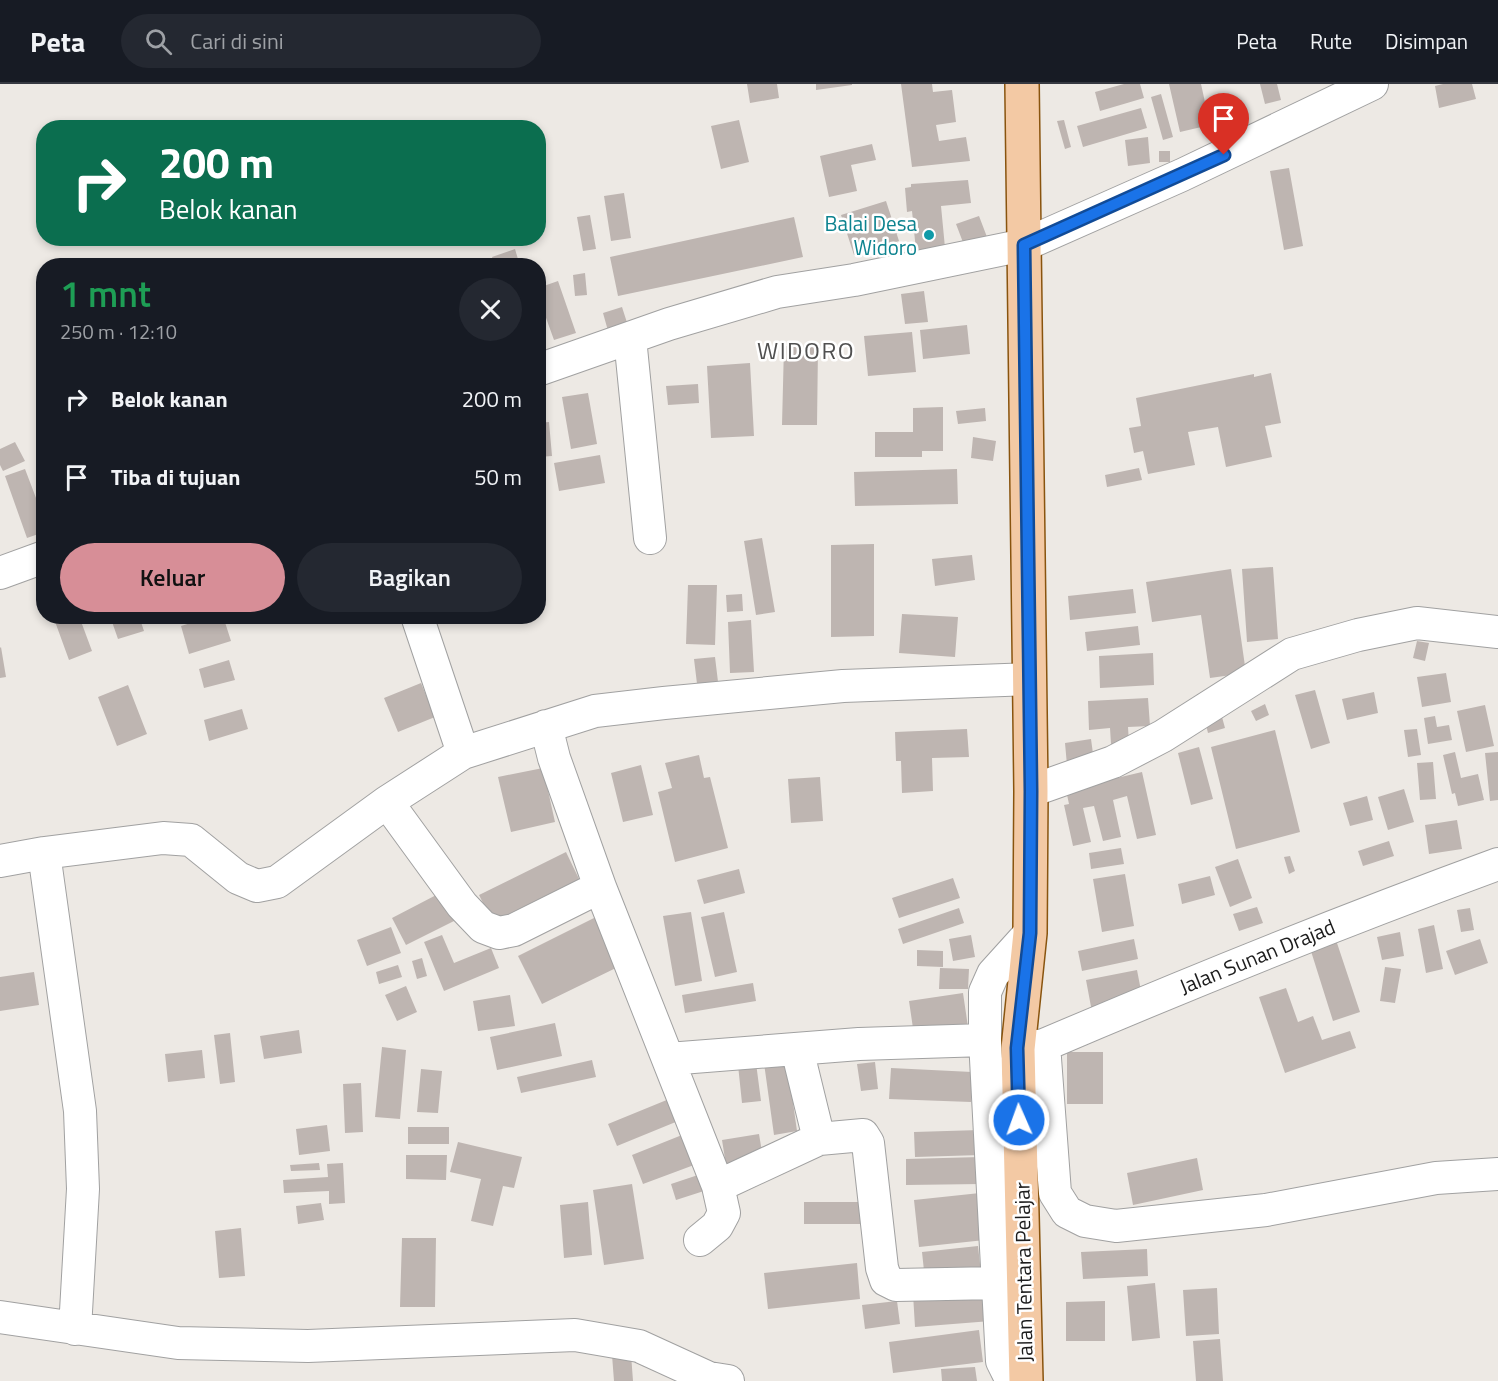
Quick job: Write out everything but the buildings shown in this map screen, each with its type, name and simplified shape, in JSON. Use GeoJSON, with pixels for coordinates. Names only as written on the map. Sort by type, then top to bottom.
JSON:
{"type":"FeatureCollection","features":[{"type":"Feature","properties":{"kind":"main road","name":"Jalan Tentara Pelajar"},"geometry":{"type":"LineString","coordinates":[[1022,84],[1031,791],[1031,1047],[1026,1381]]}},
{"type":"Feature","properties":{"kind":"street"},"geometry":{"type":"LineString","coordinates":[[546,367],[669,324],[777,292],[854,280],[1024,245],[1182,175],[1372,84]]}},
{"type":"Feature","properties":{"kind":"street"},"geometry":{"type":"LineString","coordinates":[[630,338],[650,538]]}},
{"type":"Feature","properties":{"kind":"street"},"geometry":{"type":"LineString","coordinates":[[0,573],[36,560]]}},
{"type":"Feature","properties":{"kind":"street"},"geometry":{"type":"LineString","coordinates":[[420,624],[463,753]]}},
{"type":"Feature","properties":{"kind":"street"},"geometry":{"type":"LineString","coordinates":[[1031,791],[1113,762],[1164,736],[1292,654],[1358,635],[1417,624],[1498,632]]}},
{"type":"Feature","properties":{"kind":"street"},"geometry":{"type":"LineString","coordinates":[[0,861],[163,838],[191,840],[238,878],[257,886],[277,882],[387,802],[463,753],[595,711],[843,686],[1030,679]]}},
{"type":"Feature","properties":{"kind":"street"},"geometry":{"type":"LineString","coordinates":[[546,726],[554,758],[600,887],[718,1186],[724,1213],[717,1226],[700,1240]]}},
{"type":"Feature","properties":{"kind":"street"},"geometry":{"type":"LineString","coordinates":[[387,802],[462,905],[483,927],[499,933],[514,930],[600,887]]}},
{"type":"Feature","properties":{"kind":"street"},"geometry":{"type":"LineString","coordinates":[[44,853],[80,1111],[82,1189],[75,1329]]}},
{"type":"Feature","properties":{"kind":"street","name":"Jalan Sunan Drajad"},"geometry":{"type":"LineString","coordinates":[[1031,1047],[1371,910],[1498,864]]}},
{"type":"Feature","properties":{"kind":"street"},"geometry":{"type":"LineString","coordinates":[[1012,1381],[1002,1361],[985,1040],[985,992],[993,974],[1030,933]]}},
{"type":"Feature","properties":{"kind":"street"},"geometry":{"type":"LineString","coordinates":[[668,1059],[859,1044],[985,1040]]}},
{"type":"Feature","properties":{"kind":"street"},"geometry":{"type":"LineString","coordinates":[[1031,1047],[1055,1193],[1067,1212],[1085,1221],[1116,1226],[1266,1210],[1436,1178],[1498,1174]]}},
{"type":"Feature","properties":{"kind":"street"},"geometry":{"type":"LineString","coordinates":[[797,1049],[819,1139]]}},
{"type":"Feature","properties":{"kind":"street"},"geometry":{"type":"LineString","coordinates":[[718,1186],[819,1139],[863,1135],[868,1143],[882,1268],[886,1281],[896,1285],[997,1283]]}},
{"type":"Feature","properties":{"kind":"street"},"geometry":{"type":"LineString","coordinates":[[0,1317],[178,1343],[309,1346],[575,1335],[639,1346],[708,1378],[728,1381]]}},
{"type":"Feature","properties":{"kind":"place","name":"Balai Desa Widoro"},"geometry":{"type":"Point","coordinates":[929,235]}},
{"type":"Feature","properties":{"kind":"district","name":"WIDORO"},"geometry":{"type":"Point","coordinates":[806,350]}},
{"type":"Feature","properties":{"kind":"route"},"geometry":{"type":"LineString","coordinates":[[1019,1120],[1017,1048],[1030,933],[1031,791],[1024,245],[1224,155]]}}]}
